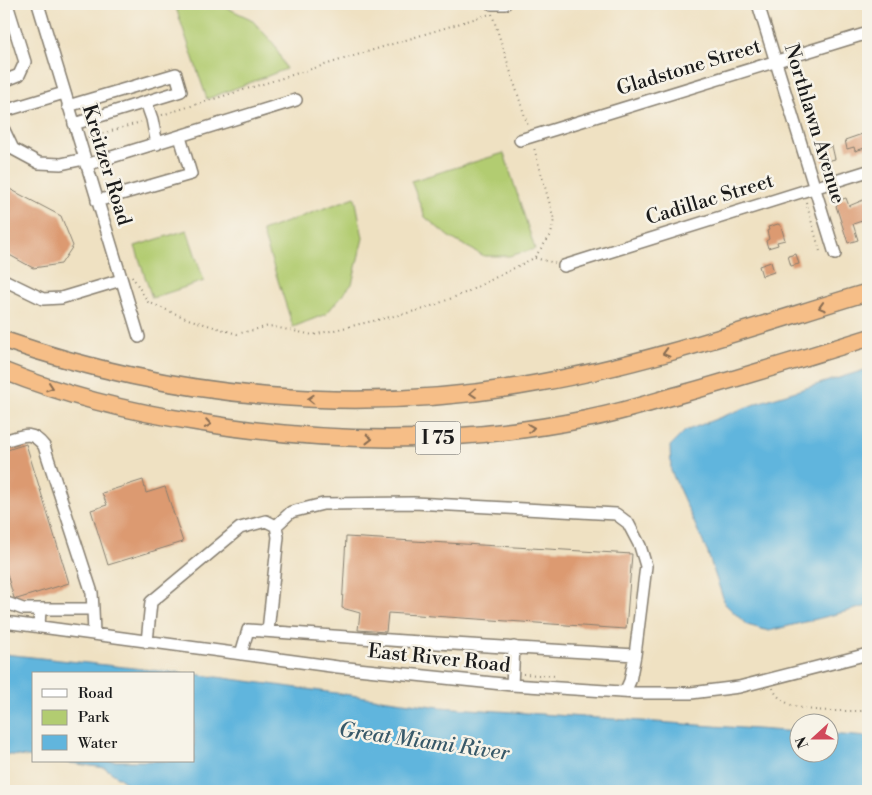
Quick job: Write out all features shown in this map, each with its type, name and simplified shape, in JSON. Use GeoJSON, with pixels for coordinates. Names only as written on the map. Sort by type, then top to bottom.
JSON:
{"type":"FeatureCollection","features":[{"type":"Feature","properties":{"kind":"highway","name":"I 75"},"geometry":{"type":"LineString","coordinates":[[4,340],[49,356],[144,380],[221,391],[308,399],[426,398],[486,392],[622,365],[718,339],[868,292]]}},
{"type":"Feature","properties":{"kind":"highway","name":"I 75"},"geometry":{"type":"LineString","coordinates":[[4,371],[102,403],[144,413],[224,427],[331,438],[425,439],[505,432],[588,419],[725,382],[868,338]]}},
{"type":"Feature","properties":{"kind":"street"},"geometry":{"type":"LineString","coordinates":[[4,81],[19,75],[25,62],[7,4]]}},
{"type":"Feature","properties":{"kind":"street","name":"Kreitzer Road"},"geometry":{"type":"LineString","coordinates":[[38,4],[97,201],[126,278],[139,338]]}},
{"type":"Feature","properties":{"kind":"street"},"geometry":{"type":"LineString","coordinates":[[492,4],[505,4]]}},
{"type":"Feature","properties":{"kind":"street","name":"Northlawn Avenue"},"geometry":{"type":"LineString","coordinates":[[758,4],[835,254]]}},
{"type":"Feature","properties":{"kind":"street","name":"Gladstone Street"},"geometry":{"type":"LineString","coordinates":[[526,138],[868,33]]}},
{"type":"Feature","properties":{"kind":"street"},"geometry":{"type":"LineString","coordinates":[[68,106],[176,74],[181,91],[74,124]]}},
{"type":"Feature","properties":{"kind":"street"},"geometry":{"type":"LineString","coordinates":[[4,111],[64,93]]}},
{"type":"Feature","properties":{"kind":"street"},"geometry":{"type":"LineString","coordinates":[[4,130],[13,149],[39,163],[85,162],[157,144],[296,100]]}},
{"type":"Feature","properties":{"kind":"street"},"geometry":{"type":"LineString","coordinates":[[146,102],[152,118],[157,144]]}},
{"type":"Feature","properties":{"kind":"street"},"geometry":{"type":"LineString","coordinates":[[97,201],[191,174],[180,137]]}},
{"type":"Feature","properties":{"kind":"street","name":"Cadillac Street"},"geometry":{"type":"LineString","coordinates":[[564,266],[868,171]]}},
{"type":"Feature","properties":{"kind":"street"},"geometry":{"type":"LineString","coordinates":[[4,280],[43,299],[61,298],[126,278]]}},
{"type":"Feature","properties":{"kind":"street"},"geometry":{"type":"LineString","coordinates":[[4,441],[27,434],[37,437],[44,446],[92,592],[94,634]]}},
{"type":"Feature","properties":{"kind":"street"},"geometry":{"type":"LineString","coordinates":[[276,526],[291,512],[323,504],[414,503],[616,514],[628,523],[640,546],[646,566],[630,681],[626,692]]}},
{"type":"Feature","properties":{"kind":"street"},"geometry":{"type":"LineString","coordinates":[[147,642],[151,602],[240,528],[266,521],[276,526]]}},
{"type":"Feature","properties":{"kind":"street"},"geometry":{"type":"LineString","coordinates":[[268,631],[278,536],[276,526]]}},
{"type":"Feature","properties":{"kind":"street"},"geometry":{"type":"LineString","coordinates":[[4,602],[23,608],[93,608]]}},
{"type":"Feature","properties":{"kind":"street"},"geometry":{"type":"LineString","coordinates":[[39,627],[40,609]]}},
{"type":"Feature","properties":{"kind":"street","name":"East River Road"},"geometry":{"type":"LineString","coordinates":[[4,622],[347,668],[512,679],[626,692],[691,694],[739,687],[868,654]]}},
{"type":"Feature","properties":{"kind":"street"},"geometry":{"type":"LineString","coordinates":[[241,654],[248,630],[634,654]]}},
{"type":"Feature","properties":{"kind":"street"},"geometry":{"type":"LineString","coordinates":[[512,679],[514,647]]}},
{"type":"Feature","properties":{"kind":"path"},"geometry":{"type":"LineString","coordinates":[[79,141],[492,13],[526,138],[554,219],[552,235],[534,258],[465,293],[424,309],[313,335],[269,326],[237,334],[188,320],[148,302],[126,278]]}},
{"type":"Feature","properties":{"kind":"path"},"geometry":{"type":"LineString","coordinates":[[805,202],[821,255]]}},
{"type":"Feature","properties":{"kind":"path"},"geometry":{"type":"LineString","coordinates":[[534,258],[564,266]]}},
{"type":"Feature","properties":{"kind":"path"},"geometry":{"type":"LineString","coordinates":[[512,679],[561,676]]}},
{"type":"Feature","properties":{"kind":"path"},"geometry":{"type":"LineString","coordinates":[[770,680],[775,695],[787,704],[807,709],[868,711]]}},
{"type":"Feature","properties":{"kind":"green space"},"geometry":{"type":"Polygon","coordinates":[[[185,4],[225,4],[223,6],[251,19],[274,44],[286,69],[207,99],[176,8],[185,6],[185,4]]]}},
{"type":"Feature","properties":{"kind":"green space"},"geometry":{"type":"Polygon","coordinates":[[[504,153],[535,249],[509,256],[484,256],[449,237],[425,217],[411,181],[504,153]]]}},
{"type":"Feature","properties":{"kind":"green space"},"geometry":{"type":"Polygon","coordinates":[[[355,197],[363,238],[352,284],[326,314],[293,327],[262,231],[355,197]]]}},
{"type":"Feature","properties":{"kind":"green space"},"geometry":{"type":"Polygon","coordinates":[[[187,230],[204,281],[152,298],[135,246],[187,230]]]}},
{"type":"Feature","properties":{"kind":"water"},"geometry":{"type":"Polygon","coordinates":[[[868,369],[868,606],[769,631],[747,625],[725,604],[707,551],[671,471],[670,446],[685,431],[760,402],[868,369]]]}},
{"type":"Feature","properties":{"kind":"water"},"geometry":{"type":"Polygon","coordinates":[[[4,654],[170,672],[32,672],[32,758],[4,754],[4,654]]]}},
{"type":"Feature","properties":{"kind":"water","name":"Great Miami River"},"geometry":{"type":"Polygon","coordinates":[[[195,674],[440,707],[790,731],[790,762],[840,762],[840,735],[868,737],[868,791],[138,791],[105,768],[64,762],[195,762],[195,674]]]}},
{"type":"Feature","properties":{"kind":"building"},"geometry":{"type":"Polygon","coordinates":[[[868,132],[868,147],[855,151],[854,147],[847,149],[845,140],[868,132]]]}},
{"type":"Feature","properties":{"kind":"building"},"geometry":{"type":"Polygon","coordinates":[[[832,146],[835,159],[823,162],[820,150],[832,146]]]}},
{"type":"Feature","properties":{"kind":"building"},"geometry":{"type":"Polygon","coordinates":[[[4,186],[61,216],[73,246],[61,264],[33,268],[4,252],[4,186]]]}},
{"type":"Feature","properties":{"kind":"building"},"geometry":{"type":"Polygon","coordinates":[[[846,198],[849,206],[868,198],[868,219],[853,224],[858,240],[848,243],[836,206],[836,201],[846,198]]]}},
{"type":"Feature","properties":{"kind":"building"},"geometry":{"type":"Polygon","coordinates":[[[778,224],[781,226],[785,240],[777,242],[778,245],[768,248],[766,241],[769,239],[768,227],[778,224]]]}},
{"type":"Feature","properties":{"kind":"building"},"geometry":{"type":"Polygon","coordinates":[[[796,254],[799,264],[791,266],[788,256],[796,254]]]}},
{"type":"Feature","properties":{"kind":"building"},"geometry":{"type":"Polygon","coordinates":[[[771,262],[774,272],[762,276],[759,266],[771,262]]]}},
{"type":"Feature","properties":{"kind":"building"},"geometry":{"type":"Polygon","coordinates":[[[26,444],[69,583],[17,599],[14,598],[4,564],[4,451],[26,444]]]}},
{"type":"Feature","properties":{"kind":"building"},"geometry":{"type":"Polygon","coordinates":[[[143,480],[146,493],[165,487],[183,542],[108,565],[91,510],[107,505],[102,493],[143,480]]]}},
{"type":"Feature","properties":{"kind":"building"},"geometry":{"type":"Polygon","coordinates":[[[346,537],[632,554],[626,629],[388,613],[386,632],[358,630],[360,613],[342,608],[346,537]]]}}]}
